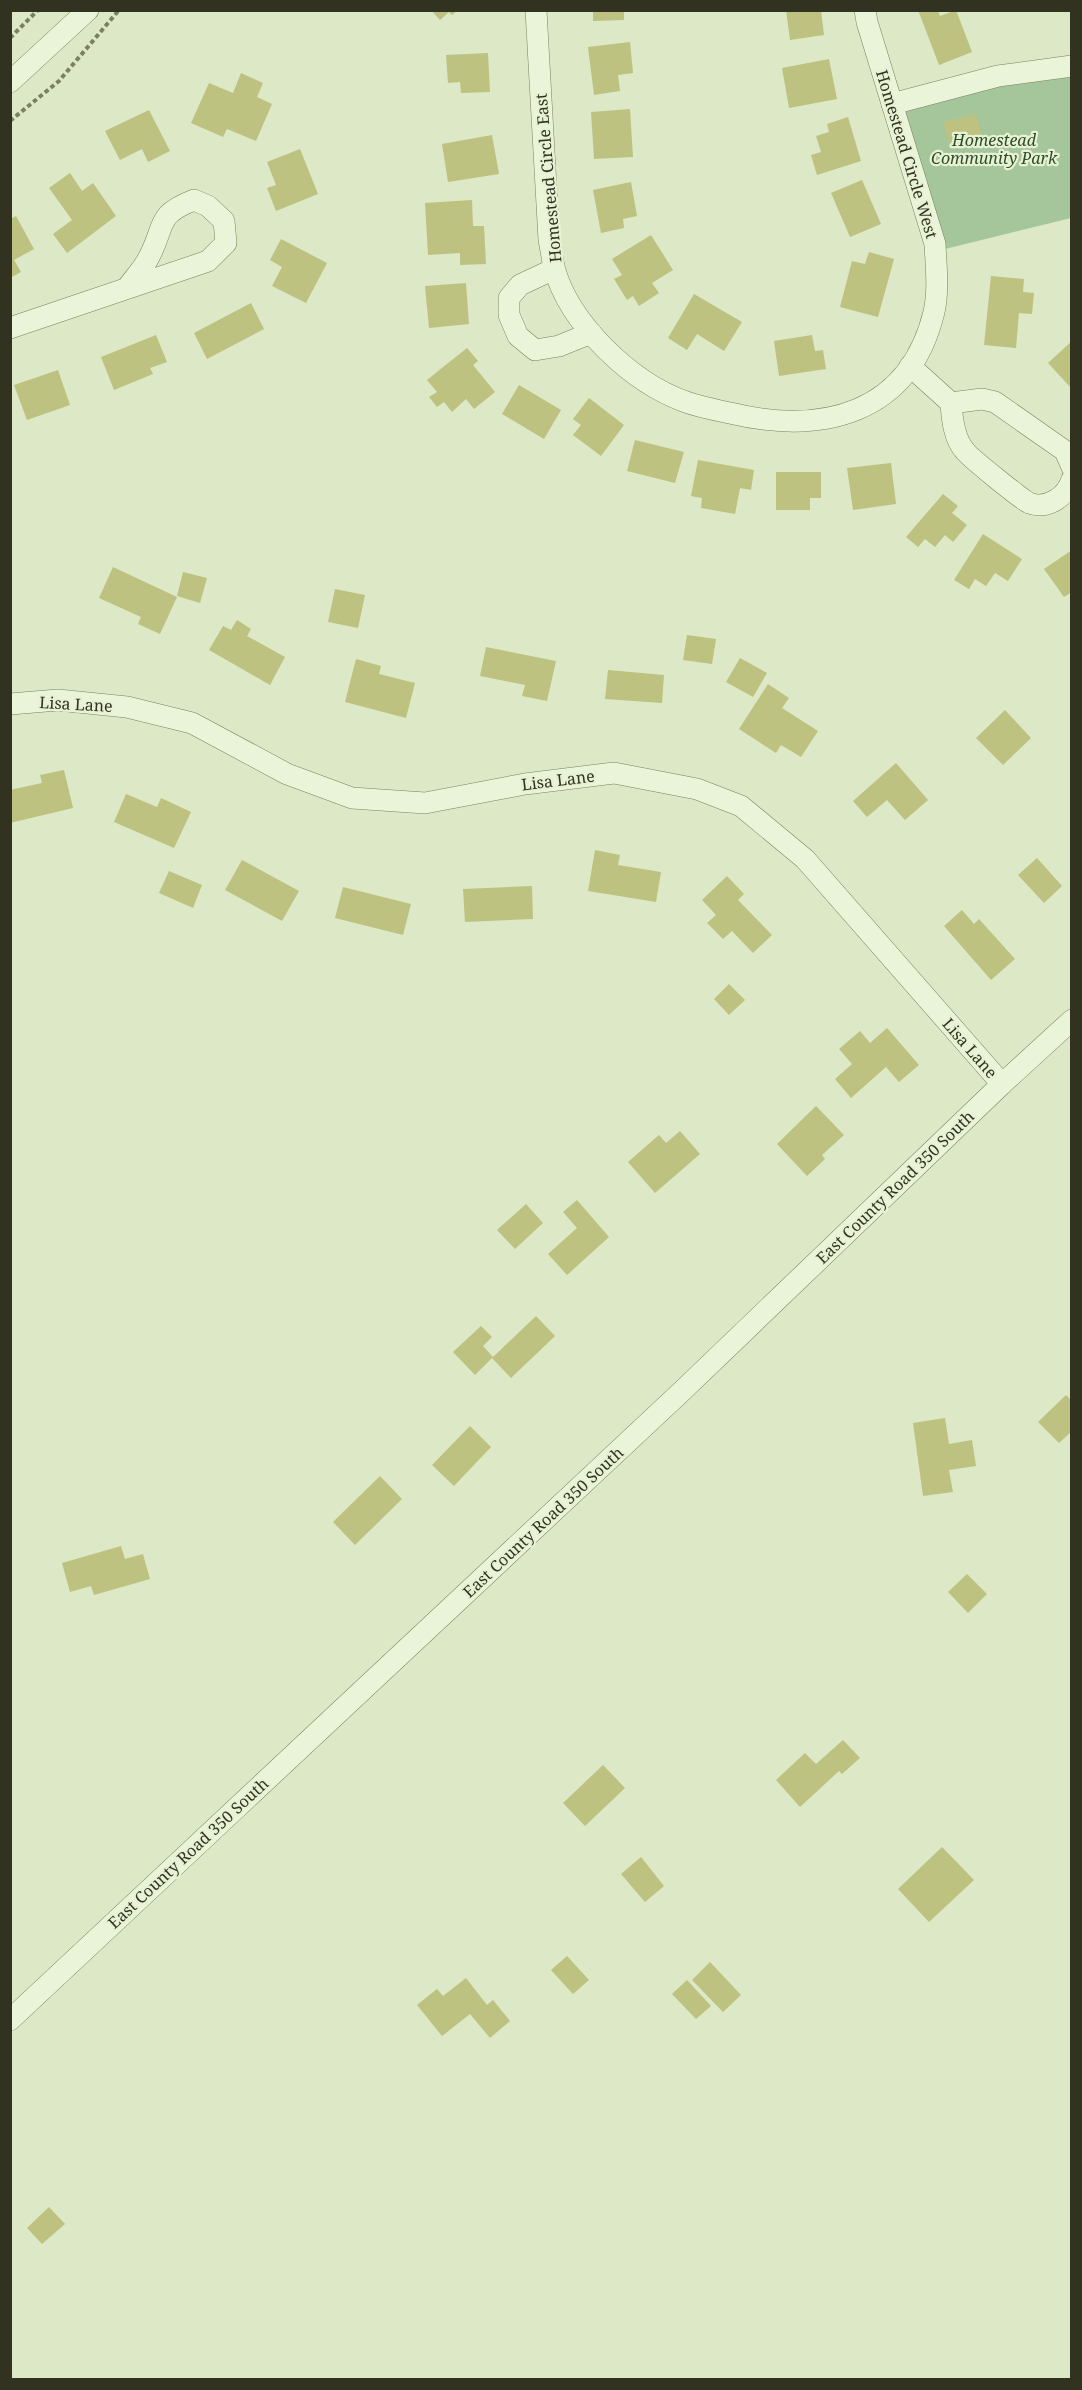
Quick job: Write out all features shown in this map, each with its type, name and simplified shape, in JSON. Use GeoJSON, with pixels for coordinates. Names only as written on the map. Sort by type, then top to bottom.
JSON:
{"type":"FeatureCollection","features":[{"type":"Feature","properties":{"kind":"street"},"geometry":{"type":"LineString","coordinates":[[10,82],[88,10]]}},
{"type":"Feature","properties":{"kind":"street","name":"Homestead Circle East"},"geometry":{"type":"LineString","coordinates":[[536,10],[549,240],[554,269],[566,295],[591,333],[630,371],[658,390],[687,402],[761,420],[801,423],[830,420],[858,411],[881,396],[910,366]]}},
{"type":"Feature","properties":{"kind":"street","name":"Homestead Circle West"},"geometry":{"type":"LineString","coordinates":[[865,10],[935,244],[937,277],[935,310],[925,341],[910,366]]}},
{"type":"Feature","properties":{"kind":"street"},"geometry":{"type":"LineString","coordinates":[[892,104],[998,75],[1071,66]]}},
{"type":"Feature","properties":{"kind":"street"},"geometry":{"type":"LineString","coordinates":[[10,328],[208,261],[226,243],[224,221],[208,206],[194,200],[175,207],[162,220],[158,240],[148,261],[127,288]]}},
{"type":"Feature","properties":{"kind":"street"},"geometry":{"type":"LineString","coordinates":[[554,269],[520,285],[509,298],[509,315],[518,336],[536,350],[560,346],[591,333]]}},
{"type":"Feature","properties":{"kind":"street"},"geometry":{"type":"LineString","coordinates":[[910,366],[951,403],[953,425],[964,450],[1029,503],[1049,504],[1068,490],[1071,479]]}},
{"type":"Feature","properties":{"kind":"street"},"geometry":{"type":"LineString","coordinates":[[951,403],[982,399],[995,402],[1065,451],[1071,467]]}},
{"type":"Feature","properties":{"kind":"street","name":"Lisa Lane"},"geometry":{"type":"LineString","coordinates":[[10,704],[58,700],[127,707],[192,723],[287,774],[352,798],[425,803],[525,784],[615,773],[697,789],[741,806],[805,859],[1002,1084]]}},
{"type":"Feature","properties":{"kind":"street","name":"East County Road 350 South"},"geometry":{"type":"LineString","coordinates":[[10,2019],[680,1393],[1071,1020]]}},
{"type":"Feature","properties":{"kind":"path"},"geometry":{"type":"LineString","coordinates":[[10,38],[38,10]]}},
{"type":"Feature","properties":{"kind":"path"},"geometry":{"type":"LineString","coordinates":[[10,121],[59,81],[118,10]]}},
{"type":"Feature","properties":{"kind":"green space","name":"Homestead Community Park"},"geometry":{"type":"Polygon","coordinates":[[[1071,57],[1071,218],[945,249],[894,93],[1071,57]]]}},
{"type":"Feature","properties":{"kind":"building"},"geometry":{"type":"Polygon","coordinates":[[[431,10],[458,10],[452,15],[449,12],[440,20],[431,10]]]}},
{"type":"Feature","properties":{"kind":"building"},"geometry":{"type":"Polygon","coordinates":[[[593,10],[624,10],[624,20],[593,21],[593,10]]]}},
{"type":"Feature","properties":{"kind":"building"},"geometry":{"type":"Polygon","coordinates":[[[786,10],[821,10],[824,35],[790,40],[786,10]]]}},
{"type":"Feature","properties":{"kind":"building"},"geometry":{"type":"Polygon","coordinates":[[[918,10],[938,10],[940,16],[956,10],[972,52],[939,65],[918,10]]]}},
{"type":"Feature","properties":{"kind":"building"},"geometry":{"type":"Polygon","coordinates":[[[630,42],[633,73],[618,75],[620,91],[594,95],[588,47],[630,42]]]}},
{"type":"Feature","properties":{"kind":"building"},"geometry":{"type":"Polygon","coordinates":[[[488,53],[490,92],[461,93],[460,82],[448,83],[446,55],[488,53]]]}},
{"type":"Feature","properties":{"kind":"building"},"geometry":{"type":"Polygon","coordinates":[[[829,59],[837,99],[789,108],[782,68],[829,59]]]}},
{"type":"Feature","properties":{"kind":"building"},"geometry":{"type":"Polygon","coordinates":[[[241,73],[263,83],[257,97],[272,104],[256,141],[227,129],[223,137],[191,123],[209,83],[233,93],[241,73]]]}},
{"type":"Feature","properties":{"kind":"building"},"geometry":{"type":"Polygon","coordinates":[[[630,109],[633,157],[594,159],[591,112],[630,109]]]}},
{"type":"Feature","properties":{"kind":"building"},"geometry":{"type":"Polygon","coordinates":[[[149,110],[170,151],[148,162],[142,149],[120,160],[105,131],[149,110]]]}},
{"type":"Feature","properties":{"kind":"building"},"geometry":{"type":"Polygon","coordinates":[[[976,114],[982,135],[949,143],[943,122],[976,114]]]}},
{"type":"Feature","properties":{"kind":"building"},"geometry":{"type":"Polygon","coordinates":[[[848,117],[861,161],[817,175],[811,155],[821,152],[816,136],[829,132],[827,124],[848,117]]]}},
{"type":"Feature","properties":{"kind":"building"},"geometry":{"type":"Polygon","coordinates":[[[492,135],[499,174],[448,182],[442,144],[492,135]]]}},
{"type":"Feature","properties":{"kind":"building"},"geometry":{"type":"Polygon","coordinates":[[[300,149],[318,194],[276,211],[267,188],[276,185],[267,162],[300,149]]]}},
{"type":"Feature","properties":{"kind":"building"},"geometry":{"type":"Polygon","coordinates":[[[70,173],[82,191],[93,183],[116,216],[67,253],[53,234],[72,220],[49,188],[70,173]]]}},
{"type":"Feature","properties":{"kind":"building"},"geometry":{"type":"Polygon","coordinates":[[[862,180],[881,224],[850,237],[831,193],[862,180]]]}},
{"type":"Feature","properties":{"kind":"building"},"geometry":{"type":"Polygon","coordinates":[[[631,182],[637,216],[623,219],[624,228],[601,233],[593,190],[631,182]]]}},
{"type":"Feature","properties":{"kind":"building"},"geometry":{"type":"Polygon","coordinates":[[[472,200],[473,226],[484,226],[486,264],[460,265],[460,253],[428,255],[425,203],[472,200]]]}},
{"type":"Feature","properties":{"kind":"building"},"geometry":{"type":"Polygon","coordinates":[[[16,216],[34,249],[14,260],[21,272],[10,278],[10,219],[16,216]]]}},
{"type":"Feature","properties":{"kind":"building"},"geometry":{"type":"Polygon","coordinates":[[[651,235],[673,270],[652,283],[659,293],[639,306],[633,296],[627,300],[614,279],[622,275],[612,259],[651,235]]]}},
{"type":"Feature","properties":{"kind":"building"},"geometry":{"type":"Polygon","coordinates":[[[281,239],[327,263],[306,303],[272,286],[282,267],[270,260],[281,239]]]}},
{"type":"Feature","properties":{"kind":"building"},"geometry":{"type":"Polygon","coordinates":[[[869,252],[894,259],[878,317],[840,307],[852,261],[865,264],[869,252]]]}},
{"type":"Feature","properties":{"kind":"building"},"geometry":{"type":"Polygon","coordinates":[[[991,276],[1024,279],[1023,292],[1034,293],[1032,314],[1019,313],[1016,348],[984,345],[991,276]]]}},
{"type":"Feature","properties":{"kind":"building"},"geometry":{"type":"Polygon","coordinates":[[[466,283],[469,324],[429,328],[425,286],[466,283]]]}},
{"type":"Feature","properties":{"kind":"building"},"geometry":{"type":"Polygon","coordinates":[[[694,294],[742,322],[724,351],[697,334],[687,350],[668,338],[694,294]]]}},
{"type":"Feature","properties":{"kind":"building"},"geometry":{"type":"Polygon","coordinates":[[[251,303],[264,329],[207,359],[194,333],[251,303]]]}},
{"type":"Feature","properties":{"kind":"building"},"geometry":{"type":"Polygon","coordinates":[[[156,335],[167,362],[150,368],[153,374],[114,390],[101,357],[156,335]]]}},
{"type":"Feature","properties":{"kind":"building"},"geometry":{"type":"Polygon","coordinates":[[[812,335],[815,351],[823,350],[826,369],[779,376],[774,341],[812,335]]]}},
{"type":"Feature","properties":{"kind":"building"},"geometry":{"type":"Polygon","coordinates":[[[1072,341],[1072,389],[1048,363],[1072,341]]]}},
{"type":"Feature","properties":{"kind":"building"},"geometry":{"type":"Polygon","coordinates":[[[467,348],[478,361],[473,365],[495,392],[474,409],[466,399],[452,412],[444,402],[437,407],[429,397],[437,392],[427,380],[467,348]]]}},
{"type":"Feature","properties":{"kind":"building"},"geometry":{"type":"Polygon","coordinates":[[[58,370],[70,405],[27,420],[14,385],[58,370]]]}},
{"type":"Feature","properties":{"kind":"building"},"geometry":{"type":"Polygon","coordinates":[[[519,385],[561,410],[544,439],[502,414],[519,385]]]}},
{"type":"Feature","properties":{"kind":"building"},"geometry":{"type":"Polygon","coordinates":[[[589,398],[624,425],[601,456],[573,435],[581,425],[573,419],[589,398]]]}},
{"type":"Feature","properties":{"kind":"building"},"geometry":{"type":"Polygon","coordinates":[[[635,440],[684,452],[675,483],[627,471],[635,440]]]}},
{"type":"Feature","properties":{"kind":"building"},"geometry":{"type":"Polygon","coordinates":[[[698,460],[754,470],[751,490],[740,488],[735,514],[701,508],[702,498],[691,496],[698,460]]]}},
{"type":"Feature","properties":{"kind":"building"},"geometry":{"type":"Polygon","coordinates":[[[891,463],[896,504],[853,510],[847,468],[891,463]]]}},
{"type":"Feature","properties":{"kind":"building"},"geometry":{"type":"Polygon","coordinates":[[[776,472],[821,472],[821,498],[810,498],[810,510],[776,510],[776,472]]]}},
{"type":"Feature","properties":{"kind":"building"},"geometry":{"type":"Polygon","coordinates":[[[943,494],[958,506],[952,513],[967,525],[953,542],[945,535],[935,547],[925,539],[918,547],[906,537],[943,494]]]}},
{"type":"Feature","properties":{"kind":"building"},"geometry":{"type":"Polygon","coordinates":[[[983,534],[1022,559],[1008,581],[995,573],[986,586],[975,579],[969,589],[954,580],[983,534]]]}},
{"type":"Feature","properties":{"kind":"building"},"geometry":{"type":"Polygon","coordinates":[[[1072,550],[1072,592],[1064,597],[1044,569],[1072,550]]]}},
{"type":"Feature","properties":{"kind":"building"},"geometry":{"type":"Polygon","coordinates":[[[113,567],[177,597],[160,634],[138,624],[141,617],[99,598],[113,567]]]}},
{"type":"Feature","properties":{"kind":"building"},"geometry":{"type":"Polygon","coordinates":[[[183,572],[207,578],[200,603],[177,596],[183,572]]]}},
{"type":"Feature","properties":{"kind":"building"},"geometry":{"type":"Polygon","coordinates":[[[335,589],[365,595],[358,628],[328,622],[335,589]]]}},
{"type":"Feature","properties":{"kind":"building"},"geometry":{"type":"Polygon","coordinates":[[[237,620],[251,629],[247,636],[285,657],[270,685],[209,650],[223,626],[231,630],[237,620]]]}},
{"type":"Feature","properties":{"kind":"building"},"geometry":{"type":"Polygon","coordinates":[[[687,635],[716,639],[712,664],[683,660],[687,635]]]}},
{"type":"Feature","properties":{"kind":"building"},"geometry":{"type":"Polygon","coordinates":[[[486,647],[556,661],[547,701],[522,696],[525,685],[480,676],[486,647]]]}},
{"type":"Feature","properties":{"kind":"building"},"geometry":{"type":"Polygon","coordinates":[[[740,658],[767,673],[753,697],[726,682],[740,658]]]}},
{"type":"Feature","properties":{"kind":"building"},"geometry":{"type":"Polygon","coordinates":[[[356,659],[381,666],[379,674],[415,683],[406,718],[345,702],[356,659]]]}},
{"type":"Feature","properties":{"kind":"building"},"geometry":{"type":"Polygon","coordinates":[[[608,670],[664,675],[662,703],[605,699],[608,670]]]}},
{"type":"Feature","properties":{"kind":"building"},"geometry":{"type":"Polygon","coordinates":[[[768,684],[789,698],[782,708],[818,731],[801,757],[781,745],[776,753],[739,729],[768,684]]]}},
{"type":"Feature","properties":{"kind":"building"},"geometry":{"type":"Polygon","coordinates":[[[1005,710],[1031,738],[1003,765],[976,738],[1005,710]]]}},
{"type":"Feature","properties":{"kind":"building"},"geometry":{"type":"Polygon","coordinates":[[[896,763],[928,800],[905,820],[887,800],[867,817],[853,801],[896,763]]]}},
{"type":"Feature","properties":{"kind":"building"},"geometry":{"type":"Polygon","coordinates":[[[64,770],[73,808],[10,823],[10,790],[42,783],[40,775],[64,770]]]}},
{"type":"Feature","properties":{"kind":"building"},"geometry":{"type":"Polygon","coordinates":[[[126,794],[157,807],[161,798],[191,812],[174,848],[114,822],[126,794]]]}},
{"type":"Feature","properties":{"kind":"building"},"geometry":{"type":"Polygon","coordinates":[[[595,850],[620,855],[618,865],[661,872],[656,902],[588,891],[595,850]]]}},
{"type":"Feature","properties":{"kind":"building"},"geometry":{"type":"Polygon","coordinates":[[[1037,858],[1062,886],[1044,903],[1018,875],[1037,858]]]}},
{"type":"Feature","properties":{"kind":"building"},"geometry":{"type":"Polygon","coordinates":[[[242,860],[299,891],[282,921],[225,890],[242,860]]]}},
{"type":"Feature","properties":{"kind":"building"},"geometry":{"type":"Polygon","coordinates":[[[169,871],[202,885],[193,908],[159,893],[169,871]]]}},
{"type":"Feature","properties":{"kind":"building"},"geometry":{"type":"Polygon","coordinates":[[[727,876],[744,894],[738,900],[772,935],[753,953],[732,931],[723,939],[707,923],[716,915],[702,900],[727,876]]]}},
{"type":"Feature","properties":{"kind":"building"},"geometry":{"type":"Polygon","coordinates":[[[532,886],[533,919],[465,922],[463,889],[532,886]]]}},
{"type":"Feature","properties":{"kind":"building"},"geometry":{"type":"Polygon","coordinates":[[[343,887],[411,904],[403,935],[335,918],[343,887]]]}},
{"type":"Feature","properties":{"kind":"building"},"geometry":{"type":"Polygon","coordinates":[[[962,910],[974,924],[979,919],[1015,959],[991,980],[944,926],[962,910]]]}},
{"type":"Feature","properties":{"kind":"building"},"geometry":{"type":"Polygon","coordinates":[[[729,984],[745,1000],[729,1015],[714,999],[729,984]]]}},
{"type":"Feature","properties":{"kind":"building"},"geometry":{"type":"Polygon","coordinates":[[[887,1028],[919,1065],[899,1082],[886,1067],[851,1098],[835,1079],[852,1064],[839,1049],[860,1031],[870,1043],[887,1028]]]}},
{"type":"Feature","properties":{"kind":"building"},"geometry":{"type":"Polygon","coordinates":[[[816,1106],[844,1135],[822,1155],[825,1159],[807,1176],[777,1144],[816,1106]]]}},
{"type":"Feature","properties":{"kind":"building"},"geometry":{"type":"Polygon","coordinates":[[[680,1131],[700,1154],[655,1193],[628,1162],[659,1135],[666,1143],[680,1131]]]}},
{"type":"Feature","properties":{"kind":"building"},"geometry":{"type":"Polygon","coordinates":[[[577,1200],[609,1237],[567,1275],[548,1254],[577,1228],[563,1212],[577,1200]]]}},
{"type":"Feature","properties":{"kind":"building"},"geometry":{"type":"Polygon","coordinates":[[[526,1204],[543,1223],[515,1249],[497,1230],[526,1204]]]}},
{"type":"Feature","properties":{"kind":"building"},"geometry":{"type":"Polygon","coordinates":[[[536,1316],[555,1336],[511,1378],[492,1358],[536,1316]]]}},
{"type":"Feature","properties":{"kind":"building"},"geometry":{"type":"Polygon","coordinates":[[[481,1326],[492,1337],[483,1346],[493,1357],[475,1375],[453,1352],[481,1326]]]}},
{"type":"Feature","properties":{"kind":"building"},"geometry":{"type":"Polygon","coordinates":[[[1066,1395],[1072,1401],[1072,1431],[1059,1443],[1038,1422],[1066,1395]]]}},
{"type":"Feature","properties":{"kind":"building"},"geometry":{"type":"Polygon","coordinates":[[[945,1418],[949,1444],[972,1440],[976,1466],[949,1470],[953,1492],[923,1496],[913,1423],[945,1418]]]}},
{"type":"Feature","properties":{"kind":"building"},"geometry":{"type":"Polygon","coordinates":[[[470,1426],[491,1447],[454,1486],[432,1465],[470,1426]]]}},
{"type":"Feature","properties":{"kind":"building"},"geometry":{"type":"Polygon","coordinates":[[[380,1476],[402,1499],[355,1545],[333,1522],[380,1476]]]}},
{"type":"Feature","properties":{"kind":"building"},"geometry":{"type":"Polygon","coordinates":[[[121,1546],[125,1559],[143,1554],[150,1579],[94,1595],[91,1586],[70,1592],[62,1563],[121,1546]]]}},
{"type":"Feature","properties":{"kind":"building"},"geometry":{"type":"Polygon","coordinates":[[[967,1574],[987,1594],[968,1613],[948,1592],[967,1574]]]}},
{"type":"Feature","properties":{"kind":"building"},"geometry":{"type":"Polygon","coordinates":[[[843,1740],[860,1758],[842,1774],[839,1771],[800,1807],[776,1780],[805,1753],[816,1764],[843,1740]]]}},
{"type":"Feature","properties":{"kind":"building"},"geometry":{"type":"Polygon","coordinates":[[[603,1765],[625,1788],[585,1826],[563,1803],[603,1765]]]}},
{"type":"Feature","properties":{"kind":"building"},"geometry":{"type":"Polygon","coordinates":[[[942,1847],[974,1880],[929,1922],[898,1889],[942,1847]]]}},
{"type":"Feature","properties":{"kind":"building"},"geometry":{"type":"Polygon","coordinates":[[[641,1857],[664,1886],[645,1902],[621,1874],[641,1857]]]}},
{"type":"Feature","properties":{"kind":"building"},"geometry":{"type":"Polygon","coordinates":[[[567,1956],[589,1980],[573,1994],[551,1970],[567,1956]]]}},
{"type":"Feature","properties":{"kind":"building"},"geometry":{"type":"Polygon","coordinates":[[[710,1962],[741,1995],[723,2012],[692,1980],[710,1962]]]}},
{"type":"Feature","properties":{"kind":"building"},"geometry":{"type":"Polygon","coordinates":[[[466,1978],[487,2005],[493,2000],[510,2021],[490,2038],[470,2014],[442,2036],[417,2005],[437,1989],[443,1996],[466,1978]]]}},
{"type":"Feature","properties":{"kind":"building"},"geometry":{"type":"Polygon","coordinates":[[[687,1980],[711,2006],[696,2019],[672,1994],[687,1980]]]}},
{"type":"Feature","properties":{"kind":"building"},"geometry":{"type":"Polygon","coordinates":[[[49,2207],[65,2224],[42,2244],[27,2228],[49,2207]]]}}]}
